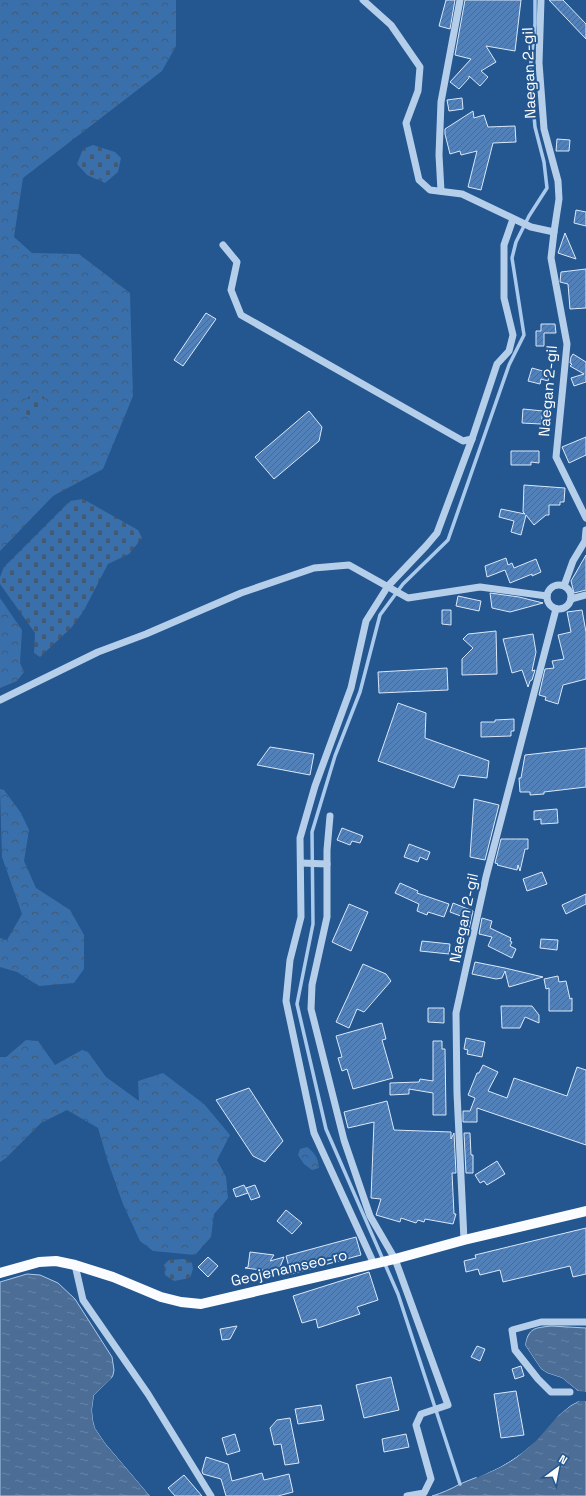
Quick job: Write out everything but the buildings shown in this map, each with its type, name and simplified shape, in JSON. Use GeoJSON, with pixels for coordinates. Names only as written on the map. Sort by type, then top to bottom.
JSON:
{"type":"FeatureCollection","features":[{"type":"Feature","properties":{"kind":"main road","name":"Geojenamseo-ro"},"geometry":{"type":"LineString","coordinates":[[0,1273],[39,1262],[56,1261],[75,1265],[113,1277],[161,1297],[181,1302],[200,1304],[395,1259],[464,1240],[586,1211]]}},
{"type":"Feature","properties":{"kind":"lane"},"geometry":{"type":"LineString","coordinates":[[363,0],[391,25],[420,67],[418,91],[406,123],[419,180],[430,190],[462,194],[530,227],[554,232]]}},
{"type":"Feature","properties":{"kind":"lane"},"geometry":{"type":"LineString","coordinates":[[441,191],[438,155],[441,102],[460,0]]}},
{"type":"Feature","properties":{"kind":"lane","name":"Naegan 2-gil"},"geometry":{"type":"LineString","coordinates":[[541,0],[539,63],[544,129],[558,181],[560,199],[551,258],[567,344],[556,457],[586,518]]}},
{"type":"Feature","properties":{"kind":"lane"},"geometry":{"type":"LineString","coordinates":[[374,1264],[314,1133],[286,1001],[290,960],[301,917],[300,838],[315,786],[351,688],[366,621],[388,586],[438,533],[497,364],[509,351],[513,335],[504,298],[504,245],[513,219]]}},
{"type":"Feature","properties":{"kind":"lane"},"geometry":{"type":"LineString","coordinates":[[223,245],[237,262],[231,290],[241,315],[463,441],[472,439]]}},
{"type":"Feature","properties":{"kind":"lane"},"geometry":{"type":"LineString","coordinates":[[564,586],[573,561],[585,541],[586,530]]}},
{"type":"Feature","properties":{"kind":"lane"},"geometry":{"type":"LineString","coordinates":[[0,700],[98,652],[146,634],[241,593],[314,568],[349,565],[408,598],[480,587],[547,596]]}},
{"type":"Feature","properties":{"kind":"lane"},"geometry":{"type":"LineString","coordinates":[[559,585],[564,586],[570,592],[571,599],[569,604],[565,607],[556,609],[550,604],[547,596],[552,588],[559,585]]}},
{"type":"Feature","properties":{"kind":"lane"},"geometry":{"type":"LineString","coordinates":[[571,599],[586,595]]}},
{"type":"Feature","properties":{"kind":"lane","name":"Naegan 2-gil"},"geometry":{"type":"LineString","coordinates":[[464,1240],[457,1093],[456,1013],[486,877],[556,609]]}},
{"type":"Feature","properties":{"kind":"lane"},"geometry":{"type":"LineString","coordinates":[[330,816],[326,850],[327,917],[312,985],[311,1009],[344,1140],[370,1216],[395,1259],[448,1405],[421,1414],[416,1425],[431,1480],[424,1493],[407,1496]]}},
{"type":"Feature","properties":{"kind":"lane"},"geometry":{"type":"LineString","coordinates":[[301,863],[327,864]]}},
{"type":"Feature","properties":{"kind":"lane"},"geometry":{"type":"LineString","coordinates":[[75,1265],[83,1300],[148,1394],[211,1496]]}},
{"type":"Feature","properties":{"kind":"lane"},"geometry":{"type":"LineString","coordinates":[[570,1392],[551,1392],[538,1379],[515,1350],[512,1330],[541,1322],[586,1322]]}},
{"type":"Feature","properties":{"kind":"green space"},"geometry":{"type":"Polygon","coordinates":[[[0,0],[176,0],[176,46],[162,71],[23,178],[14,237],[32,253],[79,254],[130,293],[133,396],[103,469],[53,496],[0,551],[0,0]]]}},
{"type":"Feature","properties":{"kind":"green space"},"geometry":{"type":"Polygon","coordinates":[[[93,145],[115,152],[121,158],[118,172],[105,183],[87,175],[77,164],[83,149],[93,145]]]}},
{"type":"Feature","properties":{"kind":"green space"},"geometry":{"type":"Polygon","coordinates":[[[36,392],[44,397],[47,404],[38,415],[31,418],[24,412],[24,405],[28,397],[36,392]]]}},
{"type":"Feature","properties":{"kind":"green space"},"geometry":{"type":"Polygon","coordinates":[[[83,499],[138,530],[142,538],[129,554],[108,564],[83,612],[71,628],[40,657],[34,653],[35,633],[0,584],[0,577],[4,567],[70,501],[83,499]]]}},
{"type":"Feature","properties":{"kind":"green space"},"geometry":{"type":"Polygon","coordinates":[[[0,598],[22,630],[20,663],[24,672],[17,681],[0,688],[0,598]]]}},
{"type":"Feature","properties":{"kind":"green space"},"geometry":{"type":"Polygon","coordinates":[[[0,789],[4,790],[21,813],[29,830],[24,861],[36,888],[70,910],[84,935],[84,969],[74,983],[39,986],[17,972],[0,967],[0,938],[7,940],[22,914],[2,857],[0,789]]]}},
{"type":"Feature","properties":{"kind":"green space"},"geometry":{"type":"Polygon","coordinates":[[[26,1040],[38,1041],[55,1065],[82,1050],[88,1052],[106,1077],[139,1101],[138,1081],[163,1073],[204,1104],[230,1135],[217,1160],[226,1177],[228,1198],[214,1214],[211,1237],[195,1255],[153,1251],[140,1241],[123,1204],[98,1128],[67,1110],[41,1123],[6,1158],[0,1162],[0,1057],[6,1057],[26,1040]]]}},
{"type":"Feature","properties":{"kind":"green space"},"geometry":{"type":"Polygon","coordinates":[[[307,1147],[316,1156],[319,1168],[312,1170],[304,1164],[298,1155],[300,1149],[307,1147]]]}},
{"type":"Feature","properties":{"kind":"green space"},"geometry":{"type":"Polygon","coordinates":[[[184,1259],[192,1263],[193,1269],[190,1278],[174,1281],[165,1275],[164,1265],[169,1260],[184,1259]]]}},
{"type":"Feature","properties":{"kind":"water"},"geometry":{"type":"Polygon","coordinates":[[[27,1274],[40,1275],[58,1283],[75,1299],[112,1357],[114,1370],[113,1375],[111,1379],[94,1395],[92,1410],[95,1428],[105,1443],[150,1496],[0,1496],[0,1282],[27,1274]]]}},
{"type":"Feature","properties":{"kind":"water"},"geometry":{"type":"Polygon","coordinates":[[[551,1326],[586,1328],[586,1496],[432,1496],[493,1471],[516,1458],[530,1446],[563,1411],[579,1401],[578,1391],[562,1378],[547,1373],[541,1369],[525,1345],[528,1335],[533,1330],[540,1327],[551,1326]]]}},
{"type":"Feature","properties":{"kind":"pier"},"geometry":{"type":"Polygon","coordinates":[[[525,1334],[527,1335],[525,1345],[541,1369],[547,1373],[562,1378],[578,1391],[586,1392],[586,1401],[579,1401],[571,1405],[559,1415],[536,1441],[522,1453],[500,1467],[477,1478],[476,1476],[499,1465],[521,1451],[535,1439],[557,1414],[577,1399],[576,1392],[561,1379],[546,1375],[540,1371],[523,1346],[525,1334]]]}},
{"type":"Feature","properties":{"kind":"pier"},"geometry":{"type":"Polygon","coordinates":[[[116,1374],[112,1381],[96,1396],[94,1410],[97,1427],[107,1442],[152,1496],[150,1496],[105,1443],[95,1428],[92,1410],[94,1395],[116,1374]]]}},
{"type":"Feature","properties":{"kind":"waterway"},"geometry":{"type":"LineString","coordinates":[[460,1484],[398,1294],[326,1129],[297,1004],[313,924],[312,832],[335,756],[360,692],[380,615],[403,584],[448,540],[509,365],[524,335],[512,258],[516,242],[529,216],[547,188],[544,162],[535,127],[530,71],[535,24],[535,0]]}}]}
